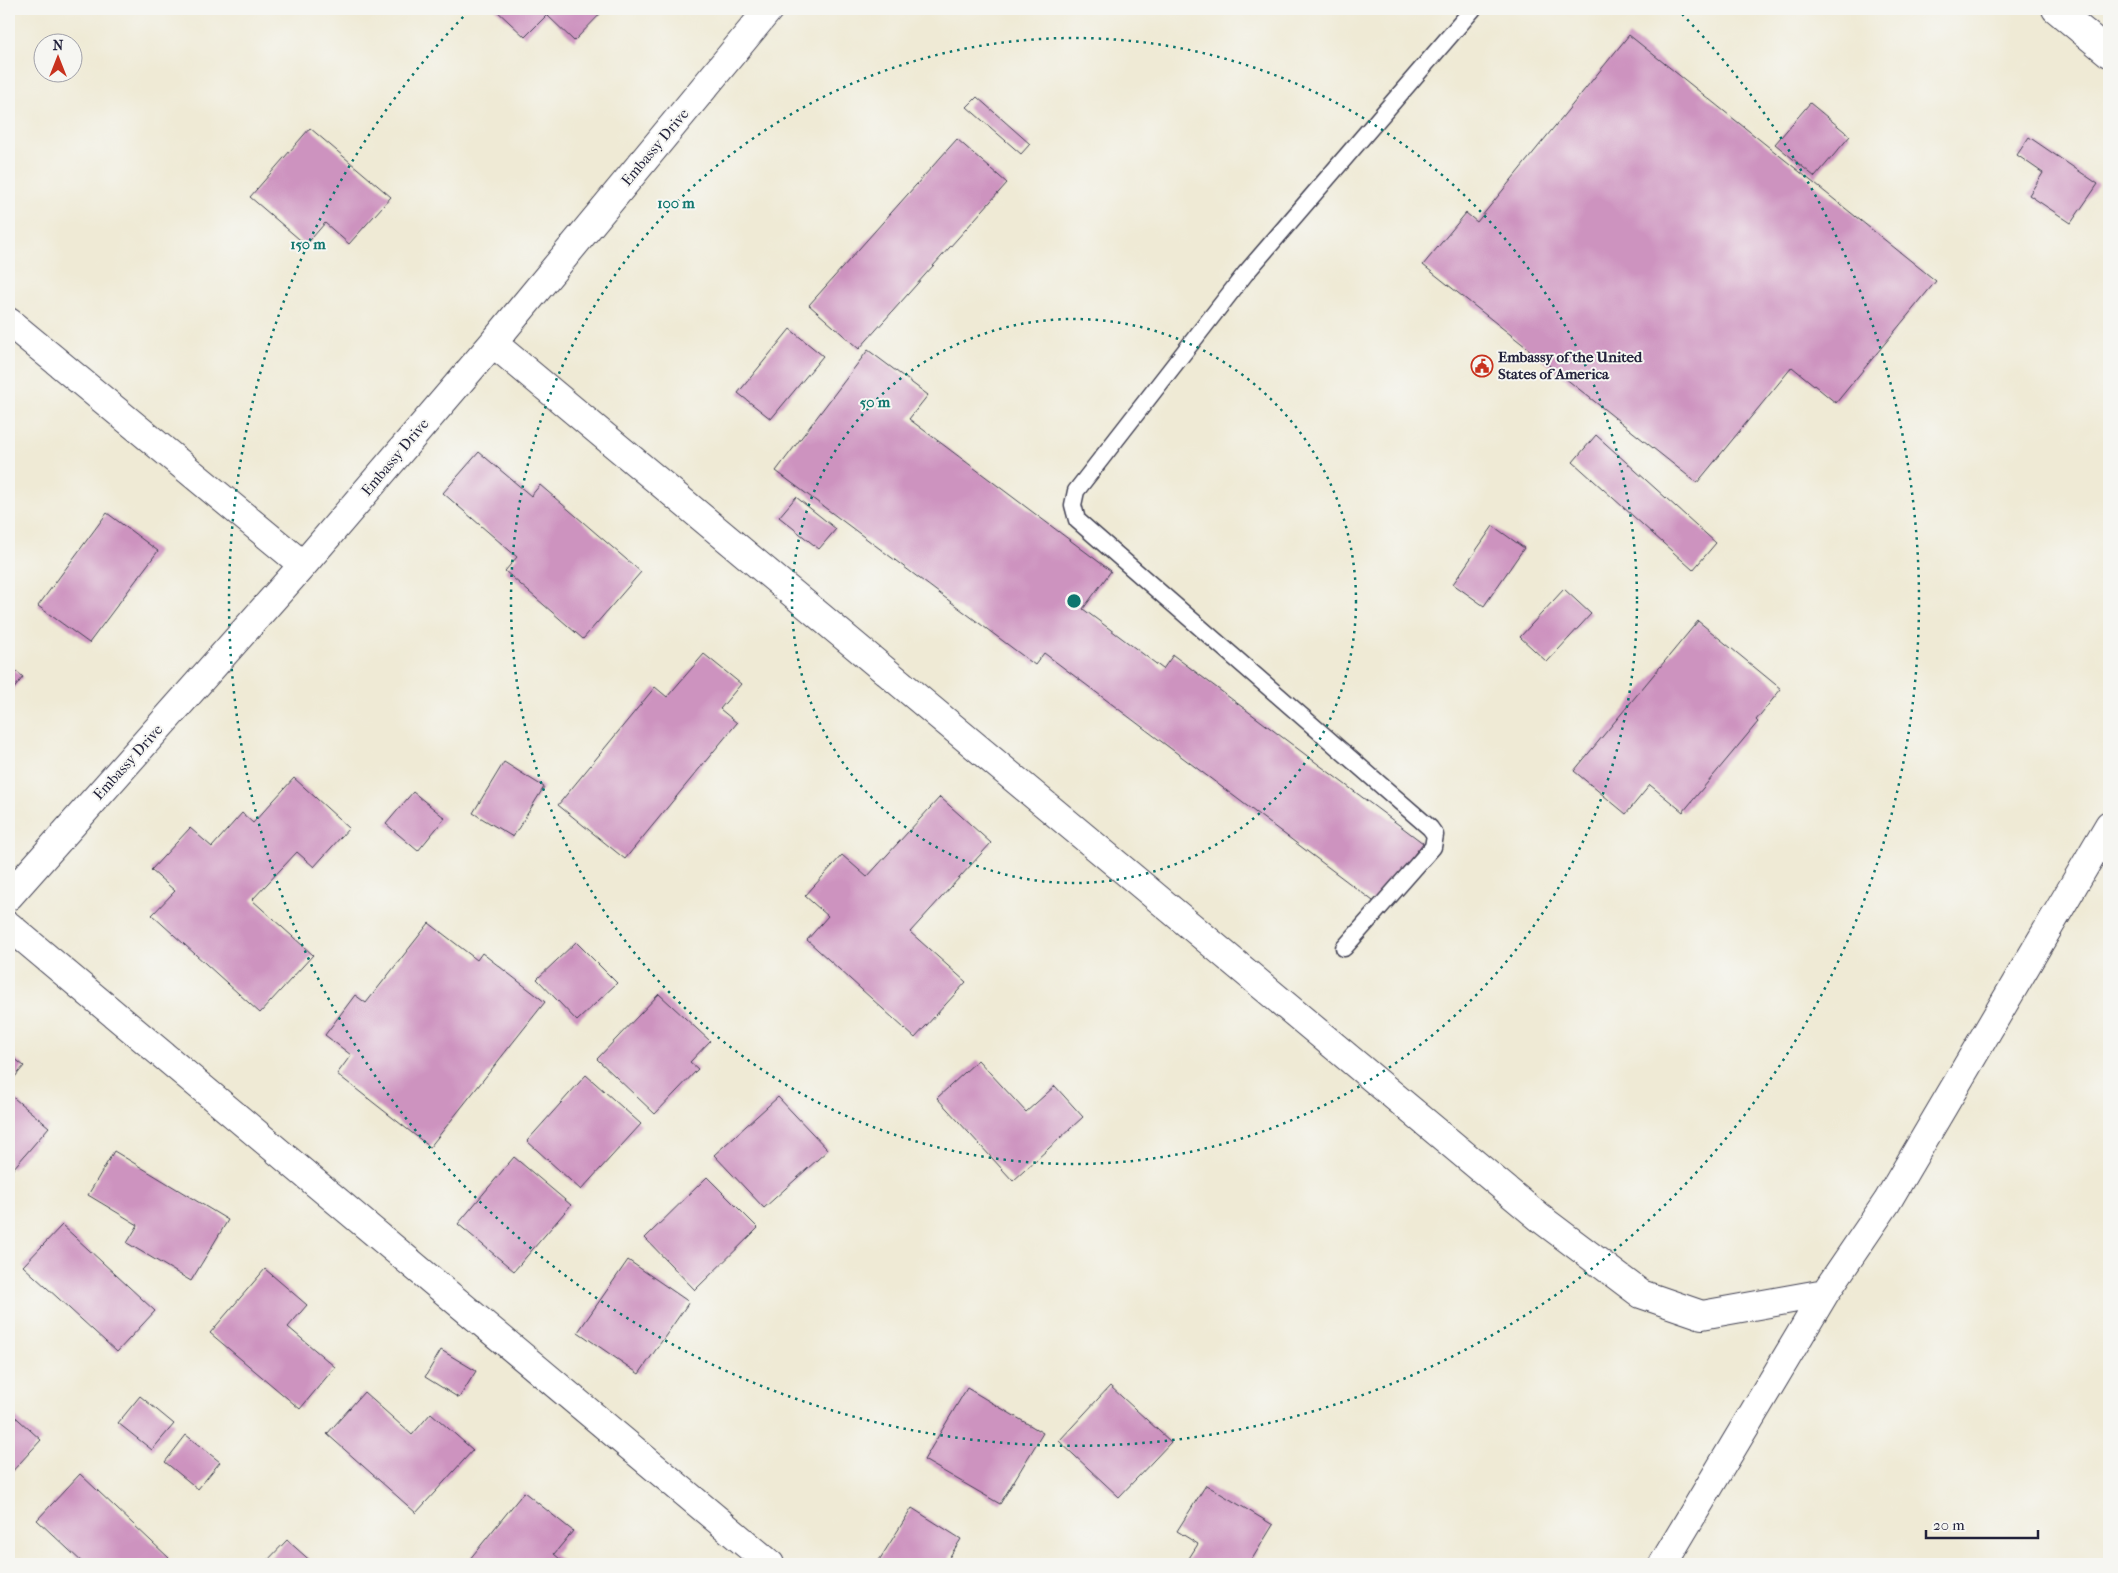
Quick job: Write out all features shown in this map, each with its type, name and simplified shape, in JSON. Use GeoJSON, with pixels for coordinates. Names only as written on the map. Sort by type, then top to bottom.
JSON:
{"type":"FeatureCollection","features":[{"type":"Feature","properties":{"kind":"street","name":"Embassy Drive"},"geometry":{"type":"LineString","coordinates":[[9,896],[303,565],[493,342],[769,9]]}},
{"type":"Feature","properties":{"kind":"street"},"geometry":{"type":"LineString","coordinates":[[2056,9],[2109,53]]}},
{"type":"Feature","properties":{"kind":"street"},"geometry":{"type":"LineString","coordinates":[[9,322],[303,565]]}},
{"type":"Feature","properties":{"kind":"street"},"geometry":{"type":"LineString","coordinates":[[493,342],[1540,1218],[1640,1294],[1702,1315],[1825,1293]]}},
{"type":"Feature","properties":{"kind":"street"},"geometry":{"type":"LineString","coordinates":[[1663,1564],[1825,1293],[1887,1202],[2109,825]]}},
{"type":"Feature","properties":{"kind":"street"},"geometry":{"type":"LineString","coordinates":[[9,926],[770,1564]]}},
{"type":"Feature","properties":{"kind":"lane"},"geometry":{"type":"LineString","coordinates":[[1344,948],[1432,847],[1435,835],[1430,828],[1077,520],[1073,505],[1076,491],[1245,274],[1473,9]]}},
{"type":"Feature","properties":{"kind":"building"},"geometry":{"type":"Polygon","coordinates":[[[495,9],[605,9],[574,41],[547,15],[525,37],[495,9]]]}},
{"type":"Feature","properties":{"kind":"building"},"geometry":{"type":"Polygon","coordinates":[[[1629,35],[1936,281],[1836,403],[1792,367],[1697,483],[1423,265],[1466,213],[1477,222],[1629,35]]]}},
{"type":"Feature","properties":{"kind":"building"},"geometry":{"type":"Polygon","coordinates":[[[977,97],[1030,144],[1021,154],[967,107],[977,97]]]}},
{"type":"Feature","properties":{"kind":"building"},"geometry":{"type":"Polygon","coordinates":[[[1810,103],[1850,136],[1815,177],[1775,144],[1810,103]]]}},
{"type":"Feature","properties":{"kind":"building"},"geometry":{"type":"Polygon","coordinates":[[[310,128],[391,197],[349,244],[325,223],[306,245],[250,197],[310,128]]]}},
{"type":"Feature","properties":{"kind":"building"},"geometry":{"type":"Polygon","coordinates":[[[2029,137],[2098,184],[2071,223],[2029,195],[2043,173],[2017,155],[2029,137]]]}},
{"type":"Feature","properties":{"kind":"building"},"geometry":{"type":"Polygon","coordinates":[[[957,139],[1007,183],[859,349],[809,305],[957,139]]]}},
{"type":"Feature","properties":{"kind":"building"},"geometry":{"type":"Polygon","coordinates":[[[790,329],[823,356],[771,419],[738,393],[790,329]]]}},
{"type":"Feature","properties":{"kind":"building"},"geometry":{"type":"Polygon","coordinates":[[[868,350],[928,395],[909,419],[1111,571],[1083,609],[1163,669],[1173,655],[1423,843],[1377,904],[1044,653],[1035,665],[776,471],[868,350]]]}},
{"type":"Feature","properties":{"kind":"building"},"geometry":{"type":"Polygon","coordinates":[[[1596,435],[1716,543],[1693,570],[1573,462],[1596,435]]]}},
{"type":"Feature","properties":{"kind":"building"},"geometry":{"type":"Polygon","coordinates":[[[479,452],[531,496],[540,485],[641,572],[583,639],[505,571],[517,557],[443,493],[479,452]]]}},
{"type":"Feature","properties":{"kind":"building"},"geometry":{"type":"Polygon","coordinates":[[[796,497],[836,529],[819,549],[779,517],[796,497]]]}},
{"type":"Feature","properties":{"kind":"building"},"geometry":{"type":"Polygon","coordinates":[[[107,513],[158,551],[89,643],[38,606],[107,513]]]}},
{"type":"Feature","properties":{"kind":"building"},"geometry":{"type":"Polygon","coordinates":[[[1493,526],[1524,548],[1484,606],[1453,584],[1493,526]]]}},
{"type":"Feature","properties":{"kind":"building"},"geometry":{"type":"Polygon","coordinates":[[[1564,589],[1591,614],[1547,662],[1520,637],[1564,589]]]}},
{"type":"Feature","properties":{"kind":"building"},"geometry":{"type":"Polygon","coordinates":[[[1698,621],[1781,689],[1756,720],[1758,722],[1683,812],[1650,785],[1626,814],[1574,771],[1698,621]]]}},
{"type":"Feature","properties":{"kind":"building"},"geometry":{"type":"Polygon","coordinates":[[[704,654],[741,684],[720,709],[737,723],[625,859],[558,805],[655,687],[667,697],[704,654]]]}},
{"type":"Feature","properties":{"kind":"building"},"geometry":{"type":"Polygon","coordinates":[[[9,665],[23,677],[9,695],[9,665]]]}},
{"type":"Feature","properties":{"kind":"building"},"geometry":{"type":"Polygon","coordinates":[[[504,762],[544,787],[513,837],[473,813],[504,762]]]}},
{"type":"Feature","properties":{"kind":"building"},"geometry":{"type":"Polygon","coordinates":[[[294,778],[349,828],[314,867],[297,852],[252,900],[313,955],[260,1013],[152,915],[175,891],[151,870],[190,828],[212,847],[242,813],[253,823],[294,778]]]}},
{"type":"Feature","properties":{"kind":"building"},"geometry":{"type":"Polygon","coordinates":[[[413,792],[445,818],[418,851],[386,824],[413,792]]]}},
{"type":"Feature","properties":{"kind":"building"},"geometry":{"type":"Polygon","coordinates":[[[940,797],[991,843],[910,932],[966,982],[915,1038],[807,940],[828,916],[805,896],[842,855],[867,877],[940,797]]]}},
{"type":"Feature","properties":{"kind":"building"},"geometry":{"type":"Polygon","coordinates":[[[429,923],[477,960],[482,953],[545,1002],[430,1147],[337,1074],[351,1055],[325,1035],[355,995],[366,1003],[429,923]]]}},
{"type":"Feature","properties":{"kind":"building"},"geometry":{"type":"Polygon","coordinates":[[[576,942],[617,983],[577,1021],[537,979],[576,942]]]}},
{"type":"Feature","properties":{"kind":"building"},"geometry":{"type":"Polygon","coordinates":[[[659,994],[710,1041],[690,1062],[698,1069],[655,1114],[597,1059],[659,994]]]}},
{"type":"Feature","properties":{"kind":"building"},"geometry":{"type":"Polygon","coordinates":[[[9,1054],[24,1066],[9,1084],[9,1054]]]}},
{"type":"Feature","properties":{"kind":"building"},"geometry":{"type":"Polygon","coordinates":[[[978,1060],[1026,1112],[1055,1086],[1083,1117],[1013,1181],[937,1098],[978,1060]]]}},
{"type":"Feature","properties":{"kind":"building"},"geometry":{"type":"Polygon","coordinates":[[[586,1075],[641,1124],[581,1190],[527,1141],[586,1075]]]}},
{"type":"Feature","properties":{"kind":"building"},"geometry":{"type":"Polygon","coordinates":[[[9,1094],[49,1127],[13,1169],[9,1166],[9,1094]]]}},
{"type":"Feature","properties":{"kind":"building"},"geometry":{"type":"Polygon","coordinates":[[[778,1097],[828,1150],[764,1208],[714,1155],[778,1097]]]}},
{"type":"Feature","properties":{"kind":"building"},"geometry":{"type":"Polygon","coordinates":[[[114,1151],[228,1220],[191,1281],[127,1243],[138,1225],[88,1195],[114,1151]]]}},
{"type":"Feature","properties":{"kind":"building"},"geometry":{"type":"Polygon","coordinates":[[[514,1157],[571,1205],[514,1271],[458,1224],[514,1157]]]}},
{"type":"Feature","properties":{"kind":"building"},"geometry":{"type":"Polygon","coordinates":[[[707,1177],[758,1228],[695,1290],[645,1238],[707,1177]]]}},
{"type":"Feature","properties":{"kind":"building"},"geometry":{"type":"Polygon","coordinates":[[[62,1225],[155,1311],[117,1352],[23,1266],[62,1225]]]}},
{"type":"Feature","properties":{"kind":"building"},"geometry":{"type":"Polygon","coordinates":[[[628,1260],[689,1302],[639,1374],[578,1332],[628,1260]]]}},
{"type":"Feature","properties":{"kind":"building"},"geometry":{"type":"Polygon","coordinates":[[[265,1269],[307,1305],[288,1327],[335,1367],[300,1409],[210,1333],[265,1269]]]}},
{"type":"Feature","properties":{"kind":"building"},"geometry":{"type":"Polygon","coordinates":[[[441,1350],[476,1371],[459,1398],[425,1377],[441,1350]]]}},
{"type":"Feature","properties":{"kind":"building"},"geometry":{"type":"Polygon","coordinates":[[[1110,1386],[1171,1442],[1119,1497],[1059,1441],[1110,1386]]]}},
{"type":"Feature","properties":{"kind":"building"},"geometry":{"type":"Polygon","coordinates":[[[967,1388],[1043,1433],[1000,1504],[924,1460],[967,1388]]]}},
{"type":"Feature","properties":{"kind":"building"},"geometry":{"type":"Polygon","coordinates":[[[364,1392],[412,1435],[431,1413],[473,1450],[416,1513],[327,1434],[364,1392]]]}},
{"type":"Feature","properties":{"kind":"building"},"geometry":{"type":"Polygon","coordinates":[[[140,1396],[174,1424],[152,1450],[118,1423],[140,1396]]]}},
{"type":"Feature","properties":{"kind":"building"},"geometry":{"type":"Polygon","coordinates":[[[9,1411],[41,1440],[9,1475],[9,1411]]]}},
{"type":"Feature","properties":{"kind":"building"},"geometry":{"type":"Polygon","coordinates":[[[186,1435],[220,1462],[198,1489],[165,1462],[186,1435]]]}},
{"type":"Feature","properties":{"kind":"building"},"geometry":{"type":"Polygon","coordinates":[[[80,1474],[169,1558],[162,1564],[84,1564],[37,1520],[80,1474]]]}},
{"type":"Feature","properties":{"kind":"building"},"geometry":{"type":"Polygon","coordinates":[[[1206,1485],[1273,1525],[1249,1564],[1186,1563],[1198,1544],[1177,1531],[1206,1485]]]}},
{"type":"Feature","properties":{"kind":"building"},"geometry":{"type":"Polygon","coordinates":[[[524,1492],[573,1531],[554,1554],[566,1564],[474,1564],[469,1560],[524,1492]]]}},
{"type":"Feature","properties":{"kind":"building"},"geometry":{"type":"Polygon","coordinates":[[[912,1508],[961,1539],[945,1564],[882,1564],[878,1562],[912,1508]]]}},
{"type":"Feature","properties":{"kind":"building"},"geometry":{"type":"Polygon","coordinates":[[[287,1540],[314,1564],[264,1564],[287,1540]]]}},
{"type":"Feature","properties":{"kind":"place","name":"Embassy of the United States of America"},"geometry":{"type":"Point","coordinates":[1482,366]}}]}
